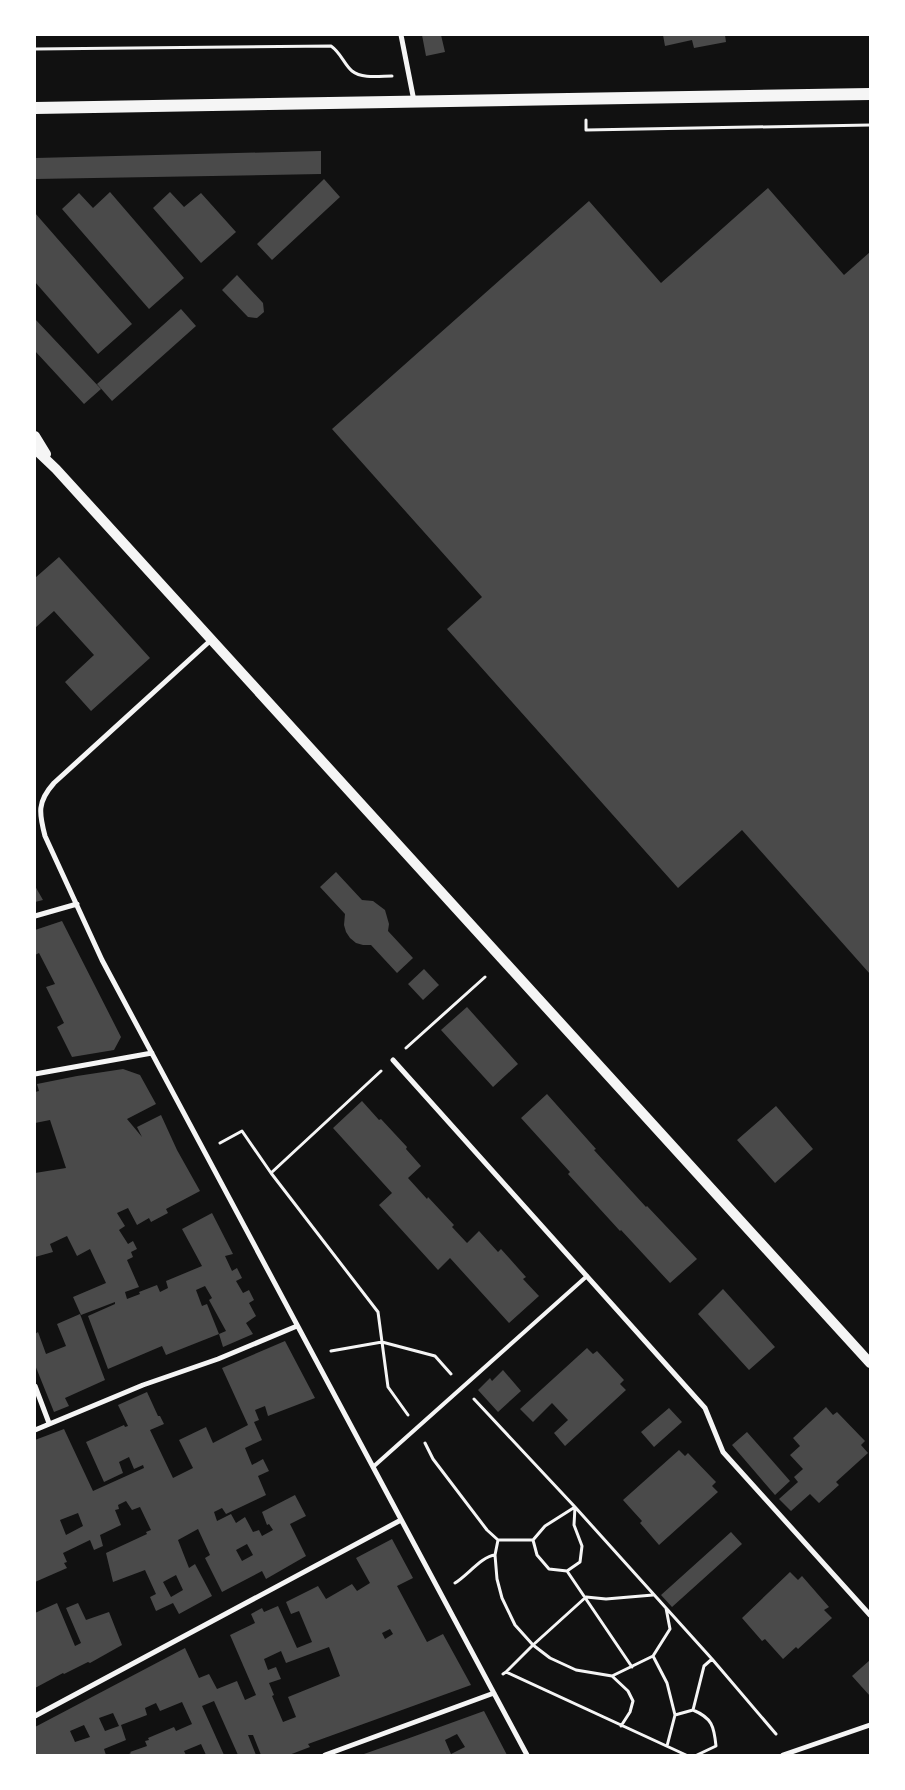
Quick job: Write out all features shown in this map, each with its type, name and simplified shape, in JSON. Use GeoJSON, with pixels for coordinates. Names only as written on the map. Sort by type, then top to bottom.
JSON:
{"type":"FeatureCollection","features":[{"type":"Feature","properties":{"kind":"main road"},"geometry":{"type":"LineString","coordinates":[[35,108],[870,94]]}},
{"type":"Feature","properties":{"kind":"main road"},"geometry":{"type":"LineString","coordinates":[[35,436],[56,469]]}},
{"type":"Feature","properties":{"kind":"main road"},"geometry":{"type":"LineString","coordinates":[[35,449],[56,469],[870,1363]]}},
{"type":"Feature","properties":{"kind":"street"},"geometry":{"type":"LineString","coordinates":[[401,35],[414,101]]}},
{"type":"Feature","properties":{"kind":"street"},"geometry":{"type":"LineString","coordinates":[[211,640],[54,783],[46,792],[40,804],[43,828],[102,960],[527,1755]]}},
{"type":"Feature","properties":{"kind":"street"},"geometry":{"type":"LineString","coordinates":[[35,916],[77,904]]}},
{"type":"Feature","properties":{"kind":"street"},"geometry":{"type":"LineString","coordinates":[[35,1074],[152,1053]]}},
{"type":"Feature","properties":{"kind":"street"},"geometry":{"type":"LineString","coordinates":[[393,1060],[705,1408],[723,1452],[870,1615]]}},
{"type":"Feature","properties":{"kind":"street"},"geometry":{"type":"LineString","coordinates":[[35,1430],[143,1385],[218,1359],[297,1326]]}},
{"type":"Feature","properties":{"kind":"street"},"geometry":{"type":"LineString","coordinates":[[35,1386],[50,1423]]}},
{"type":"Feature","properties":{"kind":"street"},"geometry":{"type":"LineString","coordinates":[[35,1716],[401,1520]]}},
{"type":"Feature","properties":{"kind":"street"},"geometry":{"type":"LineString","coordinates":[[325,1755],[494,1692]]}},
{"type":"Feature","properties":{"kind":"street"},"geometry":{"type":"LineString","coordinates":[[783,1755],[870,1725]]}},
{"type":"Feature","properties":{"kind":"lane"},"geometry":{"type":"LineString","coordinates":[[374,1467],[586,1276]]}},
{"type":"Feature","properties":{"kind":"path"},"geometry":{"type":"LineString","coordinates":[[35,49],[331,46],[338,51],[352,71],[360,75],[370,76]]}},
{"type":"Feature","properties":{"kind":"path"},"geometry":{"type":"LineString","coordinates":[[586,116],[586,130],[870,125]]}},
{"type":"Feature","properties":{"kind":"path"},"geometry":{"type":"LineString","coordinates":[[271,1173],[485,977]]}},
{"type":"Feature","properties":{"kind":"path"},"geometry":{"type":"LineString","coordinates":[[204,1151],[242,1132],[271,1173],[378,1312],[388,1388],[417,1428],[433,1460],[487,1530],[498,1540],[533,1540],[545,1526],[575,1507]]}},
{"type":"Feature","properties":{"kind":"path"},"geometry":{"type":"LineString","coordinates":[[313,1355],[382,1342],[436,1356],[712,1658],[776,1734]]}},
{"type":"Feature","properties":{"kind":"path"},"geometry":{"type":"LineString","coordinates":[[533,1540],[537,1555],[549,1569],[567,1571],[580,1562],[582,1546],[574,1525],[575,1507]]}},
{"type":"Feature","properties":{"kind":"path"},"geometry":{"type":"LineString","coordinates":[[498,1540],[495,1555],[497,1579],[502,1598],[515,1625],[533,1645],[550,1658],[576,1670],[612,1676],[653,1656],[670,1629],[666,1608]]}},
{"type":"Feature","properties":{"kind":"path"},"geometry":{"type":"LineString","coordinates":[[439,1592],[463,1578],[489,1556],[495,1555]]}},
{"type":"Feature","properties":{"kind":"path"},"geometry":{"type":"LineString","coordinates":[[567,1571],[632,1667]]}},
{"type":"Feature","properties":{"kind":"path"},"geometry":{"type":"LineString","coordinates":[[487,1680],[506,1672],[586,1597],[606,1599],[653,1595]]}},
{"type":"Feature","properties":{"kind":"path"},"geometry":{"type":"LineString","coordinates":[[653,1656],[667,1683],[674,1715],[667,1746]]}},
{"type":"Feature","properties":{"kind":"path"},"geometry":{"type":"LineString","coordinates":[[693,1710],[704,1666],[712,1658]]}},
{"type":"Feature","properties":{"kind":"path"},"geometry":{"type":"LineString","coordinates":[[506,1672],[686,1755]]}},
{"type":"Feature","properties":{"kind":"path"},"geometry":{"type":"LineString","coordinates":[[612,1676],[628,1692],[633,1701],[630,1712],[621,1726]]}},
{"type":"Feature","properties":{"kind":"path"},"geometry":{"type":"LineString","coordinates":[[674,1715],[693,1710],[705,1715],[714,1729],[716,1746],[697,1755]]}},
{"type":"Feature","properties":{"kind":"building"},"geometry":{"type":"Polygon","coordinates":[[[422,35],[441,35],[445,52],[426,56],[422,35]]]}},
{"type":"Feature","properties":{"kind":"building"},"geometry":{"type":"Polygon","coordinates":[[[663,35],[725,35],[726,42],[694,48],[692,40],[665,46],[663,35]]]}},
{"type":"Feature","properties":{"kind":"building"},"geometry":{"type":"Polygon","coordinates":[[[321,151],[321,174],[35,179],[35,158],[321,151]]]}},
{"type":"Feature","properties":{"kind":"building"},"geometry":{"type":"Polygon","coordinates":[[[324,179],[340,197],[272,260],[257,244],[324,179]]]}},
{"type":"Feature","properties":{"kind":"building"},"geometry":{"type":"Polygon","coordinates":[[[768,188],[844,275],[870,252],[870,974],[742,830],[678,888],[447,629],[482,597],[332,429],[589,201],[661,283],[768,188]]]}},
{"type":"Feature","properties":{"kind":"building"},"geometry":{"type":"Polygon","coordinates":[[[110,192],[184,278],[149,309],[62,209],[79,193],[93,208],[110,192]]]}},
{"type":"Feature","properties":{"kind":"building"},"geometry":{"type":"Polygon","coordinates":[[[170,192],[184,207],[201,193],[236,232],[201,263],[153,208],[170,192]]]}},
{"type":"Feature","properties":{"kind":"building"},"geometry":{"type":"Polygon","coordinates":[[[35,213],[132,324],[98,354],[35,282],[35,213]]]}},
{"type":"Feature","properties":{"kind":"building"},"geometry":{"type":"Polygon","coordinates":[[[237,275],[263,303],[264,312],[257,318],[248,317],[222,290],[237,275]]]}},
{"type":"Feature","properties":{"kind":"building"},"geometry":{"type":"Polygon","coordinates":[[[181,309],[196,326],[112,401],[97,384],[181,309]]]}},
{"type":"Feature","properties":{"kind":"building"},"geometry":{"type":"Polygon","coordinates":[[[35,319],[101,389],[84,404],[35,351],[35,319]]]}},
{"type":"Feature","properties":{"kind":"building"},"geometry":{"type":"Polygon","coordinates":[[[59,557],[150,658],[91,711],[65,682],[94,655],[54,611],[35,628],[35,578],[59,557]]]}},
{"type":"Feature","properties":{"kind":"building"},"geometry":{"type":"Polygon","coordinates":[[[336,872],[362,900],[373,901],[385,910],[389,924],[388,931],[413,958],[397,973],[371,945],[356,943],[346,932],[344,925],[345,914],[320,887],[336,872]]]}},
{"type":"Feature","properties":{"kind":"building"},"geometry":{"type":"Polygon","coordinates":[[[35,886],[43,900],[35,902],[35,886]]]}},
{"type":"Feature","properties":{"kind":"building"},"geometry":{"type":"Polygon","coordinates":[[[62,921],[121,1037],[114,1050],[72,1057],[57,1027],[64,1023],[46,987],[55,984],[39,953],[35,955],[35,930],[62,921]]]}},
{"type":"Feature","properties":{"kind":"building"},"geometry":{"type":"Polygon","coordinates":[[[424,969],[439,985],[423,1000],[408,984],[424,969]]]}},
{"type":"Feature","properties":{"kind":"building"},"geometry":{"type":"Polygon","coordinates":[[[467,1007],[518,1064],[493,1087],[441,1030],[467,1007]]]}},
{"type":"Feature","properties":{"kind":"building"},"geometry":{"type":"Polygon","coordinates":[[[123,1069],[140,1075],[156,1104],[127,1119],[142,1137],[137,1127],[161,1115],[177,1150],[200,1191],[166,1209],[168,1213],[151,1222],[149,1218],[137,1225],[128,1208],[117,1213],[125,1226],[119,1230],[128,1244],[133,1241],[137,1249],[131,1252],[133,1257],[127,1260],[139,1287],[125,1292],[127,1299],[157,1285],[160,1292],[168,1288],[166,1281],[202,1266],[182,1229],[212,1213],[233,1254],[225,1256],[232,1271],[237,1268],[242,1278],[236,1281],[243,1293],[249,1290],[254,1300],[249,1303],[256,1316],[246,1323],[253,1334],[223,1347],[219,1334],[166,1355],[162,1346],[108,1369],[88,1316],[115,1304],[115,1302],[81,1315],[73,1297],[106,1283],[90,1249],[77,1256],[67,1236],[50,1244],[53,1252],[35,1257],[35,1173],[66,1168],[50,1120],[35,1123],[35,1092],[39,1091],[37,1084],[123,1069]],[[205,1286],[196,1290],[202,1306],[207,1304],[219,1334],[226,1331],[209,1300],[212,1298],[205,1286]]]}},
{"type":"Feature","properties":{"kind":"building"},"geometry":{"type":"Polygon","coordinates":[[[547,1094],[596,1149],[594,1150],[697,1259],[670,1283],[568,1174],[570,1172],[521,1118],[547,1094]]]}},
{"type":"Feature","properties":{"kind":"building"},"geometry":{"type":"Polygon","coordinates":[[[362,1101],[407,1147],[406,1149],[421,1166],[408,1178],[454,1225],[452,1227],[467,1243],[479,1231],[498,1252],[501,1249],[526,1277],[523,1279],[539,1296],[509,1323],[450,1258],[438,1270],[379,1205],[392,1193],[333,1128],[362,1101]]]}},
{"type":"Feature","properties":{"kind":"building"},"geometry":{"type":"Polygon","coordinates":[[[776,1106],[813,1149],[775,1183],[737,1140],[776,1106]]]}},
{"type":"Feature","properties":{"kind":"building"},"geometry":{"type":"Polygon","coordinates":[[[723,1289],[775,1347],[749,1370],[698,1314],[723,1289]]]}},
{"type":"Feature","properties":{"kind":"building"},"geometry":{"type":"Polygon","coordinates":[[[80,1314],[105,1380],[65,1398],[69,1406],[54,1412],[35,1365],[35,1334],[38,1332],[46,1354],[66,1346],[57,1324],[80,1314]]]}},
{"type":"Feature","properties":{"kind":"building"},"geometry":{"type":"Polygon","coordinates":[[[285,1341],[315,1398],[268,1416],[265,1406],[255,1410],[259,1420],[254,1422],[262,1440],[245,1448],[252,1465],[263,1459],[269,1471],[258,1476],[266,1495],[226,1514],[222,1508],[214,1512],[217,1521],[231,1514],[236,1523],[245,1517],[253,1532],[259,1530],[262,1536],[273,1530],[269,1524],[267,1525],[262,1512],[295,1495],[306,1516],[290,1524],[306,1556],[266,1579],[262,1571],[222,1592],[205,1558],[210,1555],[198,1529],[178,1540],[189,1568],[195,1564],[212,1596],[179,1614],[173,1603],[156,1611],[150,1597],[156,1594],[145,1570],[113,1582],[106,1553],[147,1534],[146,1532],[151,1530],[140,1507],[132,1510],[126,1501],[118,1505],[119,1509],[115,1510],[121,1525],[100,1535],[103,1546],[94,1550],[90,1540],[63,1553],[67,1562],[64,1563],[67,1568],[35,1582],[35,1440],[64,1429],[93,1491],[144,1468],[143,1465],[134,1469],[129,1457],[119,1462],[123,1473],[104,1482],[86,1442],[124,1425],[125,1427],[128,1426],[118,1405],[147,1392],[158,1416],[160,1416],[164,1424],[150,1430],[173,1478],[193,1468],[179,1440],[206,1427],[213,1443],[248,1425],[222,1368],[285,1341]],[[78,1513],[60,1520],[66,1535],[83,1526],[78,1513]],[[247,1544],[236,1550],[242,1561],[253,1555],[247,1544]],[[176,1575],[163,1582],[171,1597],[183,1590],[176,1575]]]}},
{"type":"Feature","properties":{"kind":"building"},"geometry":{"type":"Polygon","coordinates":[[[587,1348],[593,1354],[597,1351],[624,1380],[620,1384],[626,1390],[565,1446],[554,1433],[568,1420],[552,1403],[533,1422],[520,1409],[587,1348]]]}},
{"type":"Feature","properties":{"kind":"building"},"geometry":{"type":"Polygon","coordinates":[[[503,1370],[521,1391],[498,1412],[478,1390],[490,1378],[492,1381],[503,1370]]]}},
{"type":"Feature","properties":{"kind":"building"},"geometry":{"type":"Polygon","coordinates":[[[826,1407],[833,1415],[837,1412],[865,1441],[861,1445],[868,1453],[836,1482],[839,1485],[819,1503],[810,1494],[791,1511],[779,1499],[798,1482],[794,1477],[803,1469],[790,1455],[800,1446],[793,1438],[826,1407]]]}},
{"type":"Feature","properties":{"kind":"building"},"geometry":{"type":"Polygon","coordinates":[[[669,1408],[682,1422],[654,1447],[641,1432],[669,1408]]]}},
{"type":"Feature","properties":{"kind":"building"},"geometry":{"type":"Polygon","coordinates":[[[747,1432],[790,1481],[775,1495],[732,1445],[747,1432]]]}},
{"type":"Feature","properties":{"kind":"building"},"geometry":{"type":"Polygon","coordinates":[[[679,1450],[685,1456],[688,1453],[716,1482],[712,1486],[718,1492],[659,1545],[640,1523],[642,1521],[623,1500],[679,1450]]]}},
{"type":"Feature","properties":{"kind":"building"},"geometry":{"type":"Polygon","coordinates":[[[731,1532],[742,1544],[672,1607],[661,1595],[731,1532]]]}},
{"type":"Feature","properties":{"kind":"building"},"geometry":{"type":"Polygon","coordinates":[[[392,1539],[413,1578],[397,1586],[427,1642],[443,1634],[471,1685],[308,1744],[310,1747],[289,1755],[261,1755],[253,1735],[248,1735],[256,1755],[238,1755],[214,1701],[202,1706],[224,1755],[206,1755],[201,1744],[184,1751],[186,1755],[127,1755],[130,1752],[147,1746],[145,1741],[149,1740],[148,1738],[174,1727],[176,1731],[192,1724],[182,1702],[160,1711],[156,1703],[145,1708],[147,1715],[121,1725],[126,1740],[104,1749],[106,1755],[35,1755],[35,1727],[185,1648],[199,1678],[209,1674],[217,1689],[237,1681],[245,1700],[256,1695],[230,1635],[255,1623],[251,1614],[262,1608],[264,1612],[278,1606],[297,1648],[312,1642],[299,1611],[291,1614],[286,1602],[318,1586],[326,1599],[352,1584],[357,1591],[370,1583],[356,1558],[392,1539]],[[390,1629],[382,1633],[385,1639],[393,1634],[390,1629]],[[329,1647],[286,1663],[281,1651],[264,1659],[268,1670],[276,1667],[281,1679],[269,1683],[274,1695],[272,1696],[283,1722],[296,1717],[288,1697],[340,1676],[329,1647]],[[113,1713],[99,1718],[105,1731],[119,1726],[113,1713]],[[84,1725],[70,1731],[75,1742],[90,1737],[84,1725]]]}},
{"type":"Feature","properties":{"kind":"building"},"geometry":{"type":"Polygon","coordinates":[[[790,1572],[798,1580],[802,1576],[829,1607],[824,1610],[832,1618],[798,1649],[796,1647],[783,1659],[765,1639],[762,1641],[742,1618],[790,1572]]]}},
{"type":"Feature","properties":{"kind":"building"},"geometry":{"type":"Polygon","coordinates":[[[57,1603],[75,1646],[81,1643],[66,1608],[78,1603],[86,1620],[109,1612],[122,1645],[90,1663],[88,1662],[63,1673],[35,1688],[35,1613],[57,1603]]]}},
{"type":"Feature","properties":{"kind":"building"},"geometry":{"type":"Polygon","coordinates":[[[870,1660],[870,1696],[852,1676],[870,1660]]]}},
{"type":"Feature","properties":{"kind":"building"},"geometry":{"type":"Polygon","coordinates":[[[484,1711],[507,1755],[361,1755],[484,1711]],[[457,1734],[445,1740],[451,1754],[465,1747],[457,1734]]]}}]}
